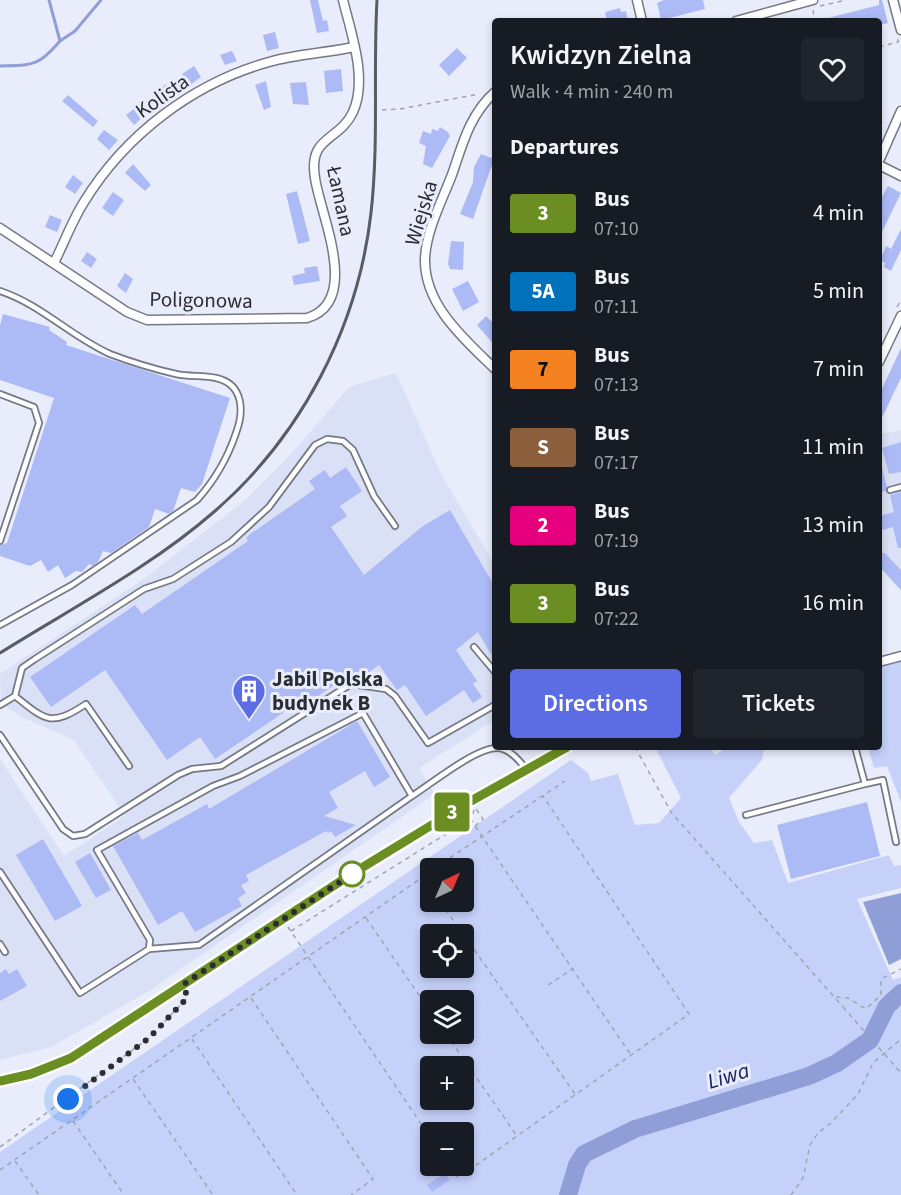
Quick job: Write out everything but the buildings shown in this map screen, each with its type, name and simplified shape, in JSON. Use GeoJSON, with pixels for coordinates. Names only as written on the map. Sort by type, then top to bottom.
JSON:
{"type":"FeatureCollection","features":[{"type":"Feature","properties":{"kind":"street","name":"Łamana"},"geometry":{"type":"LineString","coordinates":[[319,315],[329,302],[336,278],[333,250],[315,179],[313,160],[320,145],[354,111],[359,91],[354,47],[343,0]]}},
{"type":"Feature","properties":{"kind":"street"},"geometry":{"type":"LineString","coordinates":[[637,0],[641,18]]}},
{"type":"Feature","properties":{"kind":"street"},"geometry":{"type":"LineString","coordinates":[[894,0],[901,30]]}},
{"type":"Feature","properties":{"kind":"street"},"geometry":{"type":"LineString","coordinates":[[746,18],[799,2],[813,4]]}},
{"type":"Feature","properties":{"kind":"street","name":"Kolista"},"geometry":{"type":"LineString","coordinates":[[54,263],[83,203],[100,178],[139,134],[162,116],[213,83],[241,71],[270,61],[354,47]]}},
{"type":"Feature","properties":{"kind":"street","name":"Wiejska"},"geometry":{"type":"LineString","coordinates":[[492,94],[479,108],[468,128],[429,239],[425,259],[428,278],[442,310],[460,335],[492,366]]}},
{"type":"Feature","properties":{"kind":"street"},"geometry":{"type":"LineString","coordinates":[[882,156],[901,111]]}},
{"type":"Feature","properties":{"kind":"street"},"geometry":{"type":"LineString","coordinates":[[882,165],[901,176]]}},
{"type":"Feature","properties":{"kind":"street","name":"Poligonowa"},"geometry":{"type":"LineString","coordinates":[[0,228],[127,312],[147,320],[308,318],[319,315]]}},
{"type":"Feature","properties":{"kind":"street"},"geometry":{"type":"LineString","coordinates":[[882,356],[901,316]]}},
{"type":"Feature","properties":{"kind":"street"},"geometry":{"type":"LineString","coordinates":[[882,661],[901,656]]}},
{"type":"Feature","properties":{"kind":"street"},"geometry":{"type":"LineString","coordinates":[[0,1081],[31,1074],[71,1058],[282,919],[526,769],[561,750]]}},
{"type":"Feature","properties":{"kind":"lane"},"geometry":{"type":"LineString","coordinates":[[0,291],[27,302],[84,343],[120,357],[177,374],[217,378],[228,383],[242,405],[242,416],[233,442],[209,486],[197,500],[72,585],[0,625]]}},
{"type":"Feature","properties":{"kind":"lane"},"geometry":{"type":"LineString","coordinates":[[0,394],[34,407],[39,423],[0,541]]}},
{"type":"Feature","properties":{"kind":"lane"},"geometry":{"type":"LineString","coordinates":[[0,705],[15,696],[22,668],[35,658],[144,589],[173,579],[231,542],[269,507],[315,444],[327,439],[343,441],[352,450],[374,496],[395,526]]}},
{"type":"Feature","properties":{"kind":"lane"},"geometry":{"type":"LineString","coordinates":[[890,490],[901,487]]}},
{"type":"Feature","properties":{"kind":"lane"},"geometry":{"type":"LineString","coordinates":[[474,647],[492,668]]}},
{"type":"Feature","properties":{"kind":"lane"},"geometry":{"type":"LineString","coordinates":[[0,735],[63,829],[73,836],[85,834],[178,775],[192,770],[221,766],[351,684],[386,689],[395,696],[428,743],[479,717],[492,707]]}},
{"type":"Feature","properties":{"kind":"lane"},"geometry":{"type":"LineString","coordinates":[[15,696],[44,719],[58,720],[86,704],[129,766]]}},
{"type":"Feature","properties":{"kind":"lane"},"geometry":{"type":"LineString","coordinates":[[150,949],[150,940],[97,850],[213,786],[240,776],[363,713],[412,796]]}},
{"type":"Feature","properties":{"kind":"lane"},"geometry":{"type":"LineString","coordinates":[[0,872],[80,993],[150,949],[199,945],[412,796],[484,750],[492,749]]}},
{"type":"Feature","properties":{"kind":"lane"},"geometry":{"type":"LineString","coordinates":[[502,750],[517,758],[526,769]]}},
{"type":"Feature","properties":{"kind":"lane"},"geometry":{"type":"LineString","coordinates":[[856,750],[865,784]]}},
{"type":"Feature","properties":{"kind":"lane"},"geometry":{"type":"LineString","coordinates":[[746,816],[883,780],[896,842]]}},
{"type":"Feature","properties":{"kind":"lane"},"geometry":{"type":"LineString","coordinates":[[0,945],[5,952]]}},
{"type":"Feature","properties":{"kind":"path"},"geometry":{"type":"LineString","coordinates":[[813,4],[846,0]]}},
{"type":"Feature","properties":{"kind":"path"},"geometry":{"type":"LineString","coordinates":[[382,110],[400,109],[486,93],[492,94]]}},
{"type":"Feature","properties":{"kind":"path"},"geometry":{"type":"LineString","coordinates":[[637,750],[671,812],[901,1073]]}},
{"type":"Feature","properties":{"kind":"path"},"geometry":{"type":"LineString","coordinates":[[450,858],[565,781]]}},
{"type":"Feature","properties":{"kind":"path"},"geometry":{"type":"LineString","coordinates":[[474,1167],[689,1014],[543,796]]}},
{"type":"Feature","properties":{"kind":"path"},"geometry":{"type":"LineString","coordinates":[[290,932],[471,819],[475,807],[483,819],[475,826]]}},
{"type":"Feature","properties":{"kind":"path"},"geometry":{"type":"LineString","coordinates":[[471,819],[632,1056]]}},
{"type":"Feature","properties":{"kind":"path"},"geometry":{"type":"LineString","coordinates":[[0,1170],[420,879]]}},
{"type":"Feature","properties":{"kind":"path"},"geometry":{"type":"LineString","coordinates":[[366,917],[420,996]]}},
{"type":"Feature","properties":{"kind":"path"},"geometry":{"type":"LineString","coordinates":[[282,919],[420,1122]]}},
{"type":"Feature","properties":{"kind":"path"},"geometry":{"type":"LineString","coordinates":[[474,951],[576,1096]]}},
{"type":"Feature","properties":{"kind":"path"},"geometry":{"type":"LineString","coordinates":[[548,985],[572,969]]}},
{"type":"Feature","properties":{"kind":"path"},"geometry":{"type":"LineString","coordinates":[[835,997],[848,998],[866,1009],[881,995],[881,979],[901,969]]}},
{"type":"Feature","properties":{"kind":"path"},"geometry":{"type":"LineString","coordinates":[[0,1147],[149,1038],[187,998],[184,984]]}},
{"type":"Feature","properties":{"kind":"path"},"geometry":{"type":"LineString","coordinates":[[250,997],[373,1179],[351,1195]]}},
{"type":"Feature","properties":{"kind":"path"},"geometry":{"type":"LineString","coordinates":[[191,1038],[297,1195]]}},
{"type":"Feature","properties":{"kind":"path"},"geometry":{"type":"LineString","coordinates":[[791,1195],[803,1178],[810,1145],[818,1133],[831,1123],[858,1094],[873,1063],[901,1039]]}},
{"type":"Feature","properties":{"kind":"path"},"geometry":{"type":"LineString","coordinates":[[453,1044],[517,1136]]}},
{"type":"Feature","properties":{"kind":"path"},"geometry":{"type":"LineString","coordinates":[[133,1078],[213,1195]]}},
{"type":"Feature","properties":{"kind":"path"},"geometry":{"type":"LineString","coordinates":[[72,1120],[124,1195]]}},
{"type":"Feature","properties":{"kind":"path"},"geometry":{"type":"LineString","coordinates":[[15,1160],[39,1195]]}},
{"type":"Feature","properties":{"kind":"shaded area"},"geometry":{"type":"Polygon","coordinates":[[[396,373],[441,474],[492,560],[492,722],[419,768],[435,794],[149,991],[51,1047],[0,1060],[0,759],[64,856],[125,816],[74,740],[24,718],[1,704],[0,674],[141,581],[243,502],[291,454],[349,387],[396,373]]]}},
{"type":"Feature","properties":{"kind":"shaded area"},"geometry":{"type":"Polygon","coordinates":[[[901,430],[901,591],[882,570],[882,433],[901,430]]]}},
{"type":"Feature","properties":{"kind":"shaded area"},"geometry":{"type":"Polygon","coordinates":[[[901,661],[901,802],[887,766],[874,768],[869,750],[882,750],[882,667],[901,661]]]}},
{"type":"Feature","properties":{"kind":"shaded area"},"geometry":{"type":"Polygon","coordinates":[[[657,750],[711,750],[716,755],[723,750],[764,750],[762,760],[729,798],[739,822],[754,843],[772,840],[788,883],[889,855],[894,866],[901,865],[901,888],[857,899],[893,980],[901,977],[901,1195],[0,1195],[0,1152],[420,864],[420,912],[474,912],[474,858],[428,858],[571,760],[588,773],[591,781],[618,774],[635,825],[659,823],[681,798],[657,750]]]}},
{"type":"Feature","properties":{"kind":"shaded area"},"geometry":{"type":"Polygon","coordinates":[[[901,893],[901,959],[889,965],[863,902],[901,893]]]}},
{"type":"Feature","properties":{"kind":"waterway"},"geometry":{"type":"LineString","coordinates":[[0,66],[34,63],[46,56],[60,41],[49,0]]}},
{"type":"Feature","properties":{"kind":"waterway"},"geometry":{"type":"LineString","coordinates":[[60,41],[75,31],[101,0]]}},
{"type":"Feature","properties":{"kind":"waterway","name":"Liwa"},"geometry":{"type":"LineString","coordinates":[[568,1195],[577,1165],[584,1154],[635,1129],[809,1076],[837,1063],[870,1040],[887,1006],[901,993]]}},
{"type":"Feature","properties":{"kind":"railway"},"geometry":{"type":"LineString","coordinates":[[0,653],[138,569],[215,511],[246,481],[274,448],[299,413],[321,376],[339,337],[353,297],[364,255],[371,213],[375,160],[377,0]]}},
{"type":"Feature","properties":{"kind":"bus line","name":"3"},"geometry":{"type":"LineString","coordinates":[[0,1081],[31,1074],[71,1058],[350,875],[471,801],[561,750]]}},
{"type":"Feature","properties":{"kind":"place","name":"Jabil Polska budynek B"},"geometry":{"type":"Point","coordinates":[249,720]}},
{"type":"Feature","properties":{"kind":"route"},"geometry":{"type":"LineString","coordinates":[[68,1099],[149,1038],[187,998],[184,984],[352,874]]}}]}
